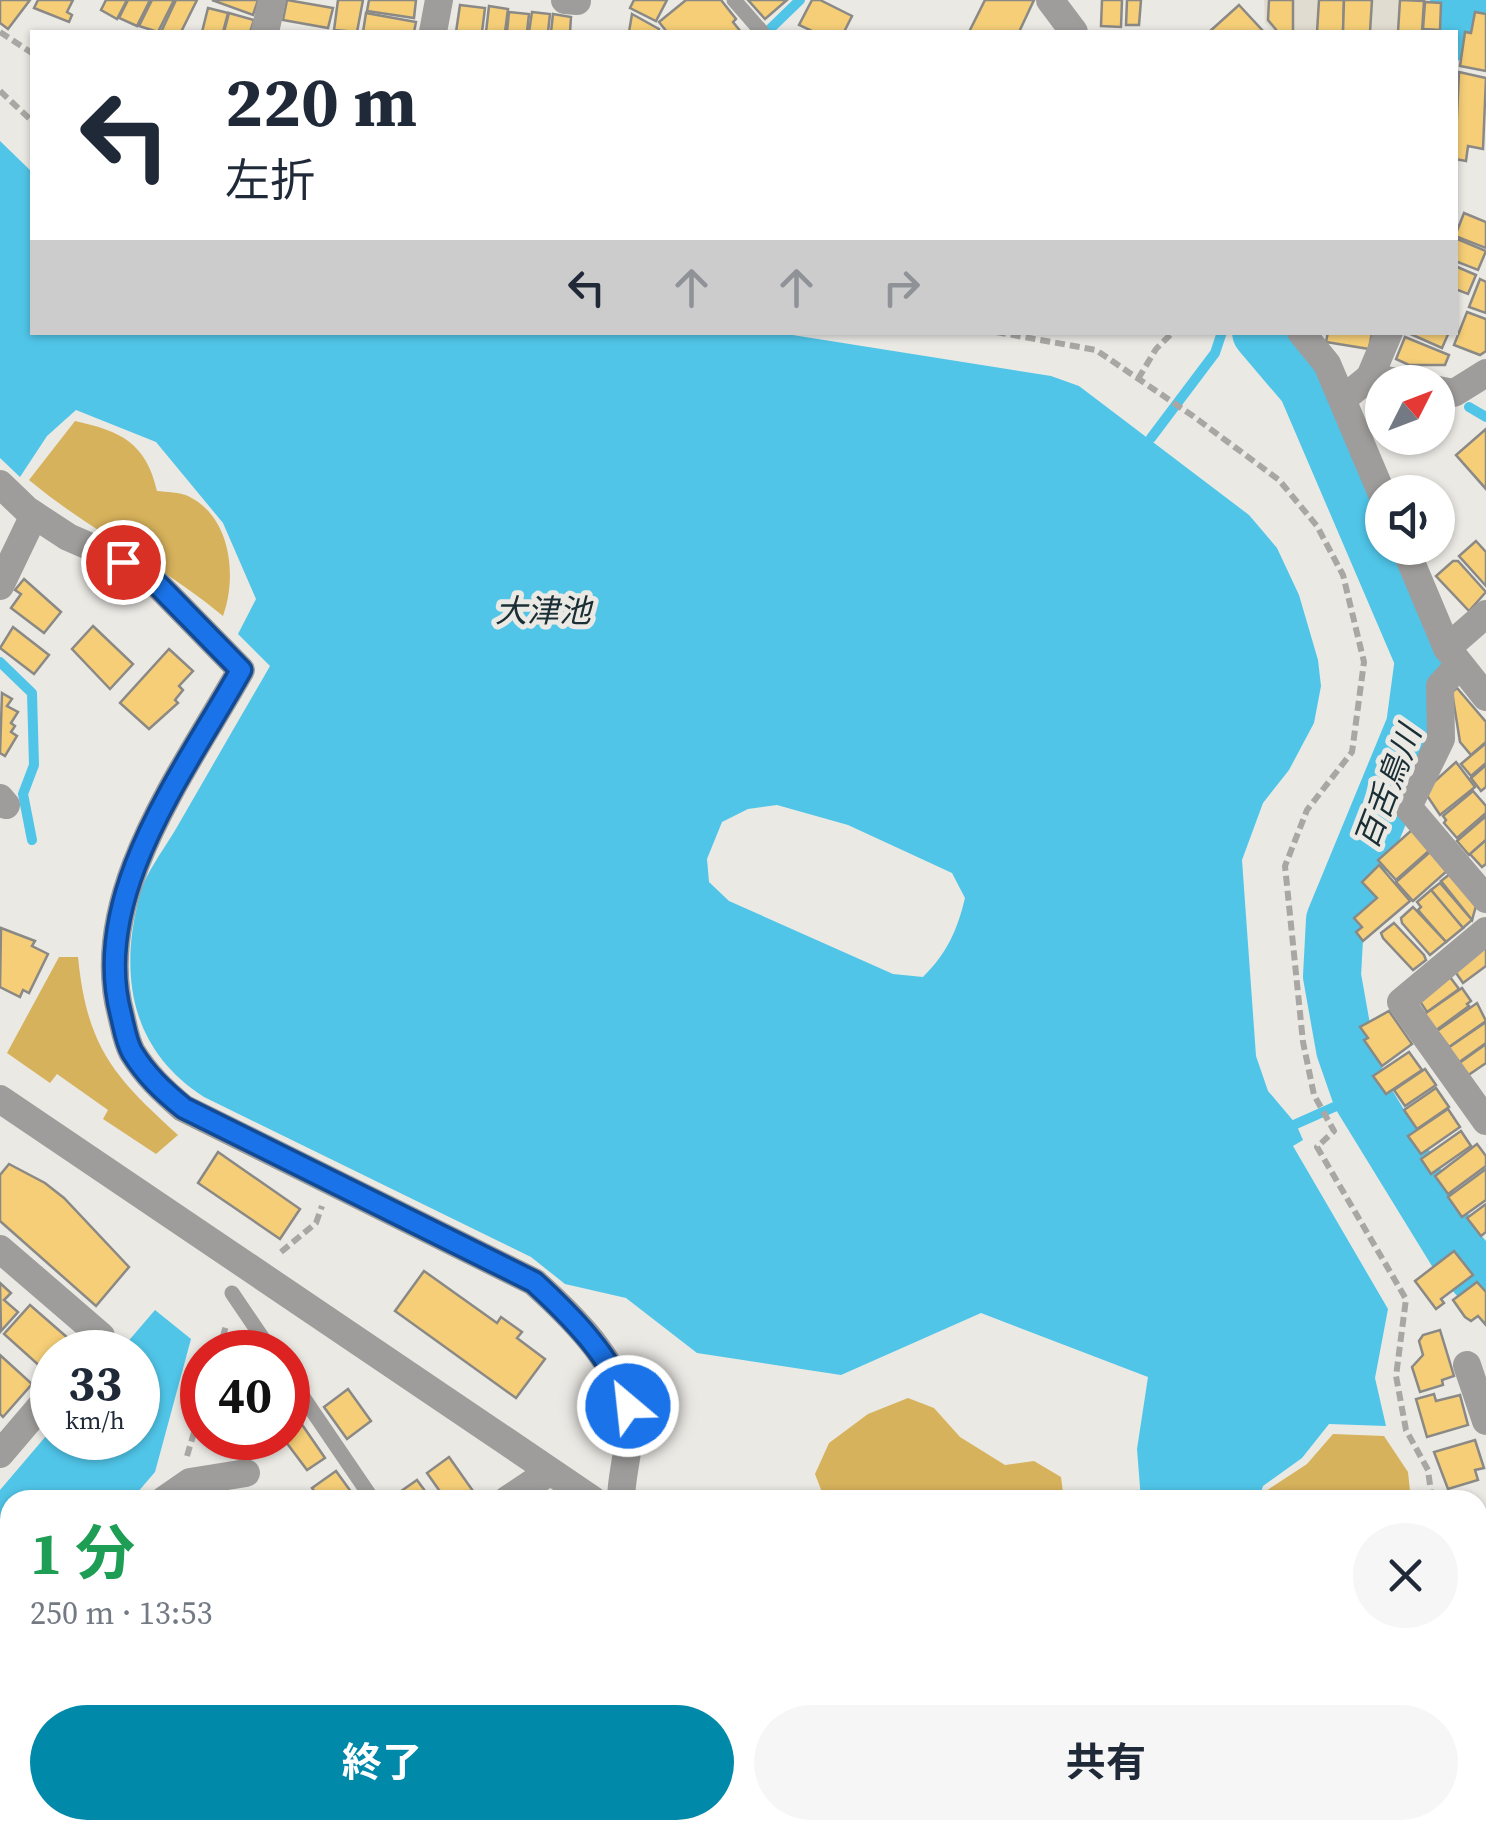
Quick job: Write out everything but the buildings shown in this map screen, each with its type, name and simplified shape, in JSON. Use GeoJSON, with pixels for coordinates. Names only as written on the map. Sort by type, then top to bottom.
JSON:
{"type":"FeatureCollection","features":[{"type":"Feature","properties":{"kind":"street"},"geometry":{"type":"LineString","coordinates":[[265,30],[272,0]]}},
{"type":"Feature","properties":{"kind":"street"},"geometry":{"type":"LineString","coordinates":[[433,30],[440,0]]}},
{"type":"Feature","properties":{"kind":"street"},"geometry":{"type":"LineString","coordinates":[[565,0],[577,1]]}},
{"type":"Feature","properties":{"kind":"street"},"geometry":{"type":"LineString","coordinates":[[1050,0],[1072,30]]}},
{"type":"Feature","properties":{"kind":"street"},"geometry":{"type":"LineString","coordinates":[[1303,335],[1327,364],[1374,475]]}},
{"type":"Feature","properties":{"kind":"street"},"geometry":{"type":"LineString","coordinates":[[1386,365],[1389,335]]}},
{"type":"Feature","properties":{"kind":"street"},"geometry":{"type":"LineString","coordinates":[[1455,393],[1486,374]]}},
{"type":"Feature","properties":{"kind":"street"},"geometry":{"type":"LineString","coordinates":[[1342,399],[1365,389]]}},
{"type":"Feature","properties":{"kind":"street"},"geometry":{"type":"LineString","coordinates":[[0,484],[68,537],[153,580],[241,670],[137,857],[120,906],[114,953],[116,984],[130,1048],[152,1082],[184,1108],[534,1282],[560,1306],[620,1381],[628,1406],[630,1434],[622,1490]]}},
{"type":"Feature","properties":{"kind":"street"},"geometry":{"type":"LineString","coordinates":[[0,586],[34,514]]}},
{"type":"Feature","properties":{"kind":"street"},"geometry":{"type":"LineString","coordinates":[[1413,565],[1453,656],[1486,697]]}},
{"type":"Feature","properties":{"kind":"street"},"geometry":{"type":"LineString","coordinates":[[1486,614],[1453,656],[1440,686],[1441,739],[1408,807],[1486,898]]}},
{"type":"Feature","properties":{"kind":"street"},"geometry":{"type":"LineString","coordinates":[[1486,931],[1401,1002],[1486,1122]]}},
{"type":"Feature","properties":{"kind":"street"},"geometry":{"type":"LineString","coordinates":[[0,1099],[577,1490]]}},
{"type":"Feature","properties":{"kind":"street"},"geometry":{"type":"LineString","coordinates":[[0,1249],[95,1330]]}},
{"type":"Feature","properties":{"kind":"street"},"geometry":{"type":"LineString","coordinates":[[1468,1365],[1486,1422]]}},
{"type":"Feature","properties":{"kind":"street"},"geometry":{"type":"LineString","coordinates":[[0,1454],[30,1419]]}},
{"type":"Feature","properties":{"kind":"street"},"geometry":{"type":"LineString","coordinates":[[523,1490],[549,1472]]}},
{"type":"Feature","properties":{"kind":"street"},"geometry":{"type":"LineString","coordinates":[[178,1490],[190,1482],[246,1473]]}},
{"type":"Feature","properties":{"kind":"lane"},"geometry":{"type":"LineString","coordinates":[[734,0],[760,30]]}},
{"type":"Feature","properties":{"kind":"lane"},"geometry":{"type":"LineString","coordinates":[[232,1294],[257,1330]]}},
{"type":"Feature","properties":{"kind":"lane"},"geometry":{"type":"LineString","coordinates":[[310,1407],[366,1490]]}},
{"type":"Feature","properties":{"kind":"path"},"geometry":{"type":"LineString","coordinates":[[0,32],[30,52]]}},
{"type":"Feature","properties":{"kind":"path"},"geometry":{"type":"LineString","coordinates":[[0,91],[30,118]]}},
{"type":"Feature","properties":{"kind":"path"},"geometry":{"type":"LineString","coordinates":[[1013,335],[1096,350],[1193,416],[1279,480],[1317,526],[1344,575],[1364,662],[1352,752],[1307,810],[1285,866],[1303,1042],[1314,1095],[1334,1130],[1317,1147],[1406,1300],[1396,1376],[1406,1430],[1428,1470],[1431,1490]]}},
{"type":"Feature","properties":{"kind":"path"},"geometry":{"type":"LineString","coordinates":[[1138,378],[1170,335]]}},
{"type":"Feature","properties":{"kind":"path"},"geometry":{"type":"LineString","coordinates":[[280,1252],[316,1223],[332,1181]]}},
{"type":"Feature","properties":{"kind":"path"},"geometry":{"type":"LineString","coordinates":[[187,1460],[190,1482]]}},
{"type":"Feature","properties":{"kind":"shaded area"},"geometry":{"type":"Polygon","coordinates":[[[1264,0],[1444,0],[1442,30],[1272,30],[1265,23],[1264,0]]]}},
{"type":"Feature","properties":{"kind":"shaded area"},"geometry":{"type":"Polygon","coordinates":[[[75,421],[106,429],[129,442],[146,461],[157,491],[188,496],[214,518],[230,567],[223,616],[29,480],[75,421]]]}},
{"type":"Feature","properties":{"kind":"shaded area"},"geometry":{"type":"Polygon","coordinates":[[[59,957],[78,957],[88,1014],[107,1058],[136,1095],[178,1135],[156,1154],[103,1119],[108,1110],[57,1074],[50,1083],[7,1053],[59,957]]]}},
{"type":"Feature","properties":{"kind":"shaded area"},"geometry":{"type":"Polygon","coordinates":[[[908,1398],[934,1408],[960,1437],[1005,1465],[1034,1461],[1061,1477],[1063,1490],[821,1490],[815,1474],[829,1443],[868,1414],[908,1398]]]}},
{"type":"Feature","properties":{"kind":"shaded area"},"geometry":{"type":"Polygon","coordinates":[[[1333,1434],[1384,1436],[1408,1472],[1410,1490],[1268,1490],[1307,1464],[1333,1434]]]}},
{"type":"Feature","properties":{"kind":"water","name":"大津池"},"geometry":{"type":"Polygon","coordinates":[[[0,141],[30,170],[30,335],[793,335],[1051,376],[1079,386],[1249,515],[1277,548],[1299,595],[1318,660],[1321,686],[1314,723],[1289,770],[1263,803],[1242,860],[1256,1056],[1268,1091],[1296,1124],[1303,1140],[1293,1146],[1388,1309],[1375,1378],[1386,1426],[1329,1424],[1302,1458],[1262,1490],[1140,1490],[1137,1449],[1148,1377],[981,1313],[841,1375],[697,1353],[626,1298],[565,1284],[531,1257],[204,1097],[179,1078],[146,1034],[131,982],[133,924],[147,877],[270,666],[238,634],[256,599],[223,523],[156,442],[76,410],[47,436],[20,477],[0,458],[0,141]],[[777,805],[748,809],[722,822],[707,859],[709,882],[729,901],[893,974],[923,977],[950,941],[965,898],[952,873],[848,825],[777,805]]]}},
{"type":"Feature","properties":{"kind":"water"},"geometry":{"type":"Polygon","coordinates":[[[155,1310],[180,1330],[180,1380],[160,1454],[160,1330],[138,1330],[155,1310]]]}},
{"type":"Feature","properties":{"kind":"water"},"geometry":{"type":"Polygon","coordinates":[[[30,1455],[30,1460],[158,1460],[155,1472],[140,1490],[0,1490],[30,1455]]]}},
{"type":"Feature","properties":{"kind":"waterway"},"geometry":{"type":"LineString","coordinates":[[770,29],[800,0]]}},
{"type":"Feature","properties":{"kind":"waterway","name":"百舌鳥川"},"geometry":{"type":"LineString","coordinates":[[1453,30],[1460,0]]}},
{"type":"Feature","properties":{"kind":"waterway"},"geometry":{"type":"LineString","coordinates":[[1151,438],[1215,353],[1221,335]]}},
{"type":"Feature","properties":{"kind":"waterway","name":"百舌鳥川"},"geometry":{"type":"LineString","coordinates":[[1264,335],[1307,386],[1424,659],[1415,726],[1335,920],[1332,976],[1345,1049],[1361,1095],[1458,1253],[1486,1285]]}},
{"type":"Feature","properties":{"kind":"waterway"},"geometry":{"type":"LineString","coordinates":[[1469,407],[1486,417]]}},
{"type":"Feature","properties":{"kind":"waterway"},"geometry":{"type":"LineString","coordinates":[[0,662],[32,693],[34,765],[23,794],[32,840]]}},
{"type":"Feature","properties":{"kind":"waterway"},"geometry":{"type":"LineString","coordinates":[[1296,1124],[1361,1095]]}},
{"type":"Feature","properties":{"kind":"route"},"geometry":{"type":"LineString","coordinates":[[123,562],[153,580],[241,670],[137,857],[120,906],[115,976],[130,1048],[152,1082],[184,1108],[534,1282],[560,1306],[620,1381],[628,1406]]}}]}
